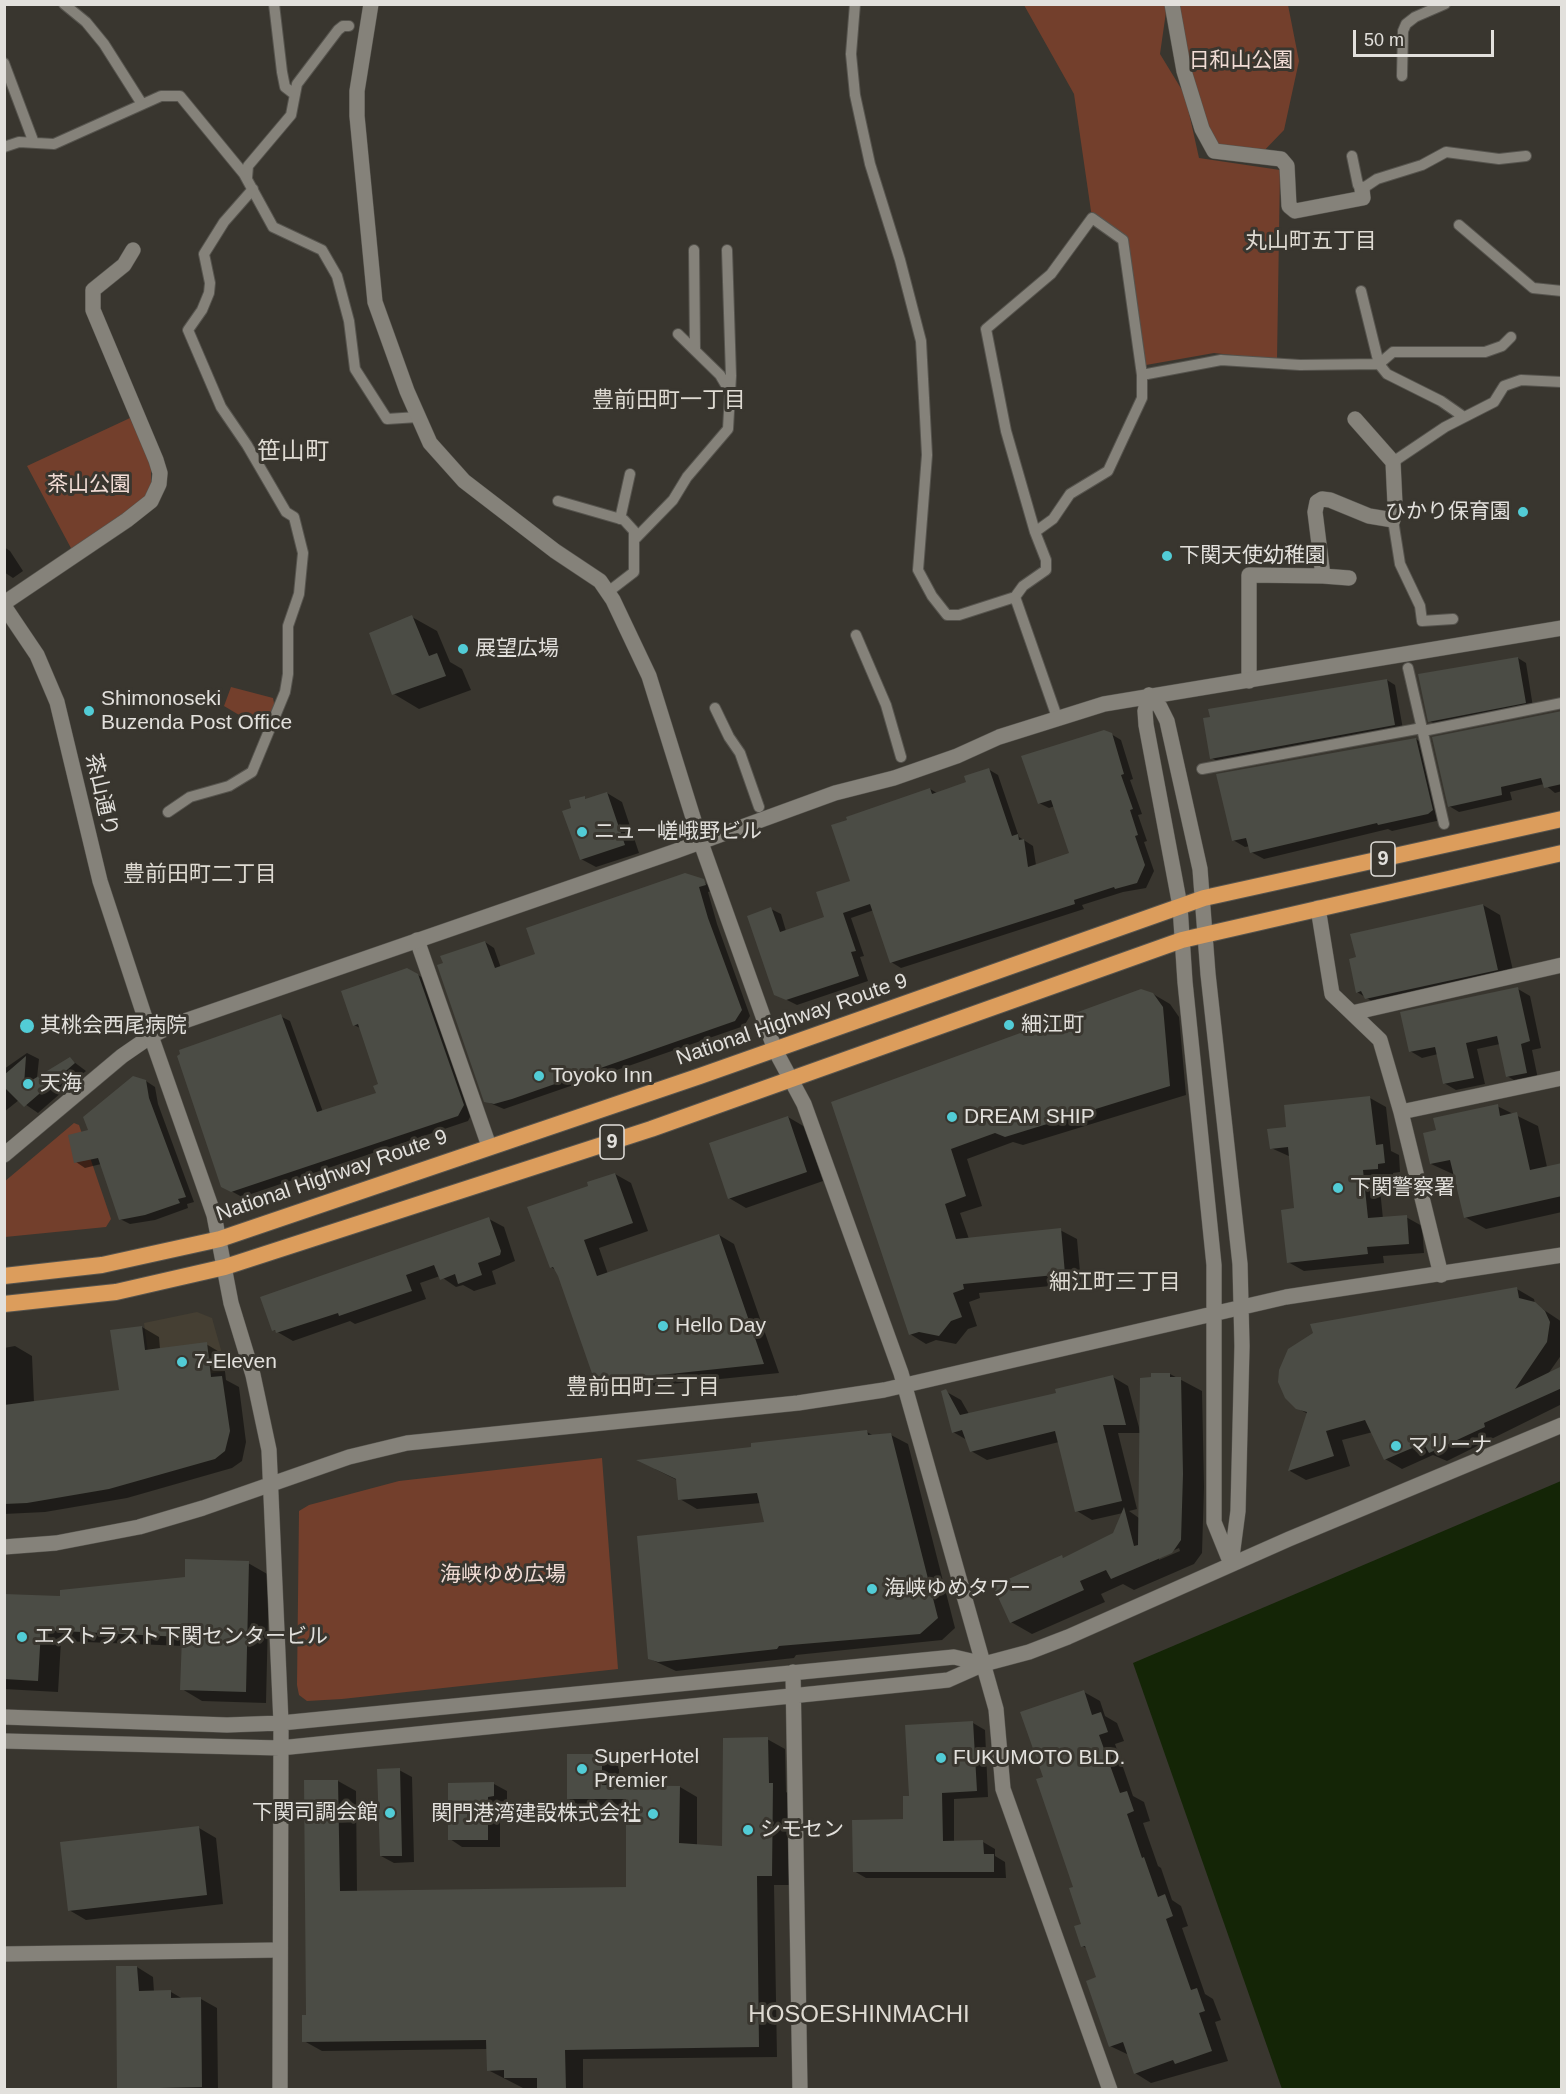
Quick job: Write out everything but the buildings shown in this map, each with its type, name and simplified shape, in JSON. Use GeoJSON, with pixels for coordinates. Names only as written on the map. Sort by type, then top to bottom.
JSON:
{"type":"FeatureCollection","features":[{"type":"Feature","properties":{"kind":"highway","name":"National Highway Route 9"},"geometry":{"type":"LineString","coordinates":[[4,1276],[102,1266],[220,1239],[775,1050],[1204,898],[1562,819]]}},
{"type":"Feature","properties":{"kind":"highway","name":"9"},"geometry":{"type":"LineString","coordinates":[[4,1304],[116,1292],[225,1267],[651,1129],[1182,940],[1562,853]]}},
{"type":"Feature","properties":{"kind":"street"},"geometry":{"type":"LineString","coordinates":[[371,4],[357,91],[357,116],[375,302],[430,443],[464,481],[600,581],[608,592],[649,676],[700,840],[775,1050],[804,1104],[905,1386],[972,1632],[984,1664],[996,1709],[1003,1789],[1110,2090]]}},
{"type":"Feature","properties":{"kind":"street"},"geometry":{"type":"LineString","coordinates":[[1172,4],[1184,71],[1202,129],[1214,151],[1281,159],[1287,166],[1289,206],[1295,211],[1363,198],[1362,189]]}},
{"type":"Feature","properties":{"kind":"street"},"geometry":{"type":"LineString","coordinates":[[4,604],[127,520],[151,501],[159,484],[160,473],[156,460],[93,310],[93,290],[124,265],[133,250]]}},
{"type":"Feature","properties":{"kind":"street"},"geometry":{"type":"LineString","coordinates":[[1323,576],[1315,512],[1317,502],[1322,499],[1330,500],[1369,516],[1394,520],[1395,472],[1393,462],[1355,419]]}},
{"type":"Feature","properties":{"kind":"street"},"geometry":{"type":"LineString","coordinates":[[1249,681],[1249,575],[1348,578]]}},
{"type":"Feature","properties":{"kind":"street","name":"茶山通り"},"geometry":{"type":"LineString","coordinates":[[4,604],[38,655],[57,702],[100,881],[220,1239],[231,1304],[259,1401],[269,1450],[281,1724],[280,2090]]}},
{"type":"Feature","properties":{"kind":"street"},"geometry":{"type":"LineString","coordinates":[[4,1155],[122,1056],[151,1036],[173,1025],[676,851],[700,840],[835,793],[915,770],[999,736],[1058,720],[1104,704],[1149,695],[1249,681],[1562,628]]}},
{"type":"Feature","properties":{"kind":"street"},"geometry":{"type":"LineString","coordinates":[[1149,695],[1160,707],[1167,721],[1200,869],[1207,934],[1208,974],[1240,1264],[1242,1308],[1238,1511],[1231,1564]]}},
{"type":"Feature","properties":{"kind":"street"},"geometry":{"type":"LineString","coordinates":[[1149,695],[1145,711],[1146,725],[1180,906],[1214,1265],[1214,1522],[1231,1564]]}},
{"type":"Feature","properties":{"kind":"street"},"geometry":{"type":"LineString","coordinates":[[1318,909],[1332,994],[1380,1040],[1401,1112],[1441,1275]]}},
{"type":"Feature","properties":{"kind":"street"},"geometry":{"type":"LineString","coordinates":[[417,940],[489,1146]]}},
{"type":"Feature","properties":{"kind":"street"},"geometry":{"type":"LineString","coordinates":[[1352,1013],[1562,965]]}},
{"type":"Feature","properties":{"kind":"street"},"geometry":{"type":"LineString","coordinates":[[1401,1112],[1562,1078]]}},
{"type":"Feature","properties":{"kind":"street"},"geometry":{"type":"LineString","coordinates":[[4,1547],[56,1543],[139,1527],[349,1457],[430,1439],[819,1400],[905,1386],[1286,1297],[1441,1275],[1562,1254]]}},
{"type":"Feature","properties":{"kind":"street"},"geometry":{"type":"LineString","coordinates":[[4,1742],[280,1748],[948,1680],[984,1664],[1029,1652],[1068,1637],[1231,1564],[1562,1425]]}},
{"type":"Feature","properties":{"kind":"street"},"geometry":{"type":"LineString","coordinates":[[4,1717],[227,1725],[281,1724],[954,1657],[984,1664]]}},
{"type":"Feature","properties":{"kind":"street"},"geometry":{"type":"LineString","coordinates":[[793,1672],[800,2090]]}},
{"type":"Feature","properties":{"kind":"street"},"geometry":{"type":"LineString","coordinates":[[4,1954],[279,1950]]}},
{"type":"Feature","properties":{"kind":"lane"},"geometry":{"type":"LineString","coordinates":[[64,4],[86,22],[98,36],[142,104]]}},
{"type":"Feature","properties":{"kind":"lane"},"geometry":{"type":"LineString","coordinates":[[274,4],[285,87],[294,94]]}},
{"type":"Feature","properties":{"kind":"lane"},"geometry":{"type":"LineString","coordinates":[[855,4],[851,54],[855,95],[870,164],[900,260],[921,341],[927,455],[918,570],[932,596],[947,615],[959,615],[1015,597],[1023,586],[1046,570],[1046,560],[1035,532],[1006,431],[986,329],[1051,274],[1092,218],[1123,240],[1143,375],[1143,398],[1108,471],[1070,494],[1053,519],[1035,532]]}},
{"type":"Feature","properties":{"kind":"lane"},"geometry":{"type":"LineString","coordinates":[[1402,76],[1403,31],[1406,24],[1415,17],[1445,4]]}},
{"type":"Feature","properties":{"kind":"lane"},"geometry":{"type":"LineString","coordinates":[[247,178],[248,166],[291,115],[297,84],[343,26],[349,26]]}},
{"type":"Feature","properties":{"kind":"lane"},"geometry":{"type":"LineString","coordinates":[[4,63],[34,143]]}},
{"type":"Feature","properties":{"kind":"lane"},"geometry":{"type":"LineString","coordinates":[[4,147],[19,142],[54,144],[161,96],[180,96],[247,178],[273,227],[322,250],[337,276],[349,321],[355,369],[387,419],[418,417]]}},
{"type":"Feature","properties":{"kind":"lane"},"geometry":{"type":"LineString","coordinates":[[1352,156],[1358,185],[1362,189],[1377,179],[1422,165],[1446,152],[1498,159],[1526,156]]}},
{"type":"Feature","properties":{"kind":"lane"},"geometry":{"type":"LineString","coordinates":[[168,812],[190,797],[229,786],[252,772],[285,692],[288,626],[299,594],[303,553],[294,517],[286,512],[247,445],[221,408],[188,330],[202,310],[209,293],[210,283],[204,254],[224,222],[253,189]]}},
{"type":"Feature","properties":{"kind":"lane"},"geometry":{"type":"LineString","coordinates":[[1459,225],[1533,288],[1562,291]]}},
{"type":"Feature","properties":{"kind":"lane"},"geometry":{"type":"LineString","coordinates":[[694,250],[695,350]]}},
{"type":"Feature","properties":{"kind":"lane"},"geometry":{"type":"LineString","coordinates":[[634,539],[673,500],[687,477],[728,429],[730,393],[727,250]]}},
{"type":"Feature","properties":{"kind":"lane"},"geometry":{"type":"LineString","coordinates":[[1360,291],[1379,364],[1387,374],[1441,401],[1464,417]]}},
{"type":"Feature","properties":{"kind":"lane"},"geometry":{"type":"LineString","coordinates":[[678,334],[720,375],[730,393]]}},
{"type":"Feature","properties":{"kind":"lane"},"geometry":{"type":"LineString","coordinates":[[1143,375],[1221,360],[1300,364],[1379,364],[1393,352],[1485,352],[1502,346],[1511,337]]}},
{"type":"Feature","properties":{"kind":"lane"},"geometry":{"type":"LineString","coordinates":[[1393,462],[1464,417],[1494,402],[1504,386],[1521,380],[1562,382]]}},
{"type":"Feature","properties":{"kind":"lane"},"geometry":{"type":"LineString","coordinates":[[620,519],[630,474]]}},
{"type":"Feature","properties":{"kind":"lane"},"geometry":{"type":"LineString","coordinates":[[558,501],[620,519],[630,525],[634,539],[634,572],[608,592]]}},
{"type":"Feature","properties":{"kind":"lane"},"geometry":{"type":"LineString","coordinates":[[1394,520],[1400,564],[1420,606],[1422,621],[1453,619]]}},
{"type":"Feature","properties":{"kind":"lane"},"geometry":{"type":"LineString","coordinates":[[1015,597],[1058,720]]}},
{"type":"Feature","properties":{"kind":"lane"},"geometry":{"type":"LineString","coordinates":[[856,635],[886,705],[902,757]]}},
{"type":"Feature","properties":{"kind":"lane"},"geometry":{"type":"LineString","coordinates":[[1408,669],[1444,824]]}},
{"type":"Feature","properties":{"kind":"lane"},"geometry":{"type":"LineString","coordinates":[[1202,769],[1562,703]]}},
{"type":"Feature","properties":{"kind":"lane"},"geometry":{"type":"LineString","coordinates":[[715,708],[740,753],[759,807]]}},
{"type":"Feature","properties":{"kind":"shaded area"},"geometry":{"type":"Polygon","coordinates":[[[197,1312],[212,1318],[227,1371],[152,1382],[144,1323],[197,1312]]]}},
{"type":"Feature","properties":{"kind":"shaded area"},"geometry":{"type":"Polygon","coordinates":[[[1561,1481],[1561,2089],[1282,2089],[1133,1663],[1561,1481]]]}},
{"type":"Feature","properties":{"kind":"green space","name":"日和山公園"},"geometry":{"type":"Polygon","coordinates":[[[1024,5],[1167,5],[1160,54],[1185,95],[1199,158],[1280,170],[1277,360],[1214,353],[1146,365],[1128,239],[1092,218],[1074,94],[1024,5]]]}},
{"type":"Feature","properties":{"kind":"green space","name":"日和山公園"},"geometry":{"type":"Polygon","coordinates":[[[1172,5],[1288,5],[1299,61],[1284,130],[1258,157],[1214,151],[1172,5]]]}},
{"type":"Feature","properties":{"kind":"green space","name":"茶山公園"},"geometry":{"type":"Polygon","coordinates":[[[130,418],[151,465],[151,486],[146,496],[138,503],[72,550],[27,466],[130,418]]]}},
{"type":"Feature","properties":{"kind":"green space"},"geometry":{"type":"Polygon","coordinates":[[[231,687],[273,698],[275,708],[261,728],[224,706],[231,687]]]}},
{"type":"Feature","properties":{"kind":"green space"},"geometry":{"type":"Polygon","coordinates":[[[74,1123],[79,1125],[111,1219],[106,1227],[5,1237],[4,1182],[74,1123]]]}},
{"type":"Feature","properties":{"kind":"green space","name":"海峡ゆめ広場"},"geometry":{"type":"Polygon","coordinates":[[[602,1458],[618,1669],[342,1699],[307,1701],[299,1695],[297,1685],[299,1511],[309,1505],[399,1481],[602,1458]]]}},
{"type":"Feature","properties":{"kind":"place","name":"ひかり保育園"},"geometry":{"type":"Point","coordinates":[1523,512]}},
{"type":"Feature","properties":{"kind":"place","name":"下関天使幼稚園"},"geometry":{"type":"Point","coordinates":[1167,556]}},
{"type":"Feature","properties":{"kind":"place","name":"展望広場"},"geometry":{"type":"Point","coordinates":[463,649]}},
{"type":"Feature","properties":{"kind":"place","name":"Shimonoseki Buzenda Post Office"},"geometry":{"type":"Point","coordinates":[89,711]}},
{"type":"Feature","properties":{"kind":"place","name":"ニュー嵯峨野ビル"},"geometry":{"type":"Point","coordinates":[582,832]}},
{"type":"Feature","properties":{"kind":"place","name":"細江町"},"geometry":{"type":"Point","coordinates":[1009,1025]}},
{"type":"Feature","properties":{"kind":"place","name":"其桃会西尾病院"},"geometry":{"type":"Point","coordinates":[27,1026]}},
{"type":"Feature","properties":{"kind":"place","name":"Toyoko Inn"},"geometry":{"type":"Point","coordinates":[539,1076]}},
{"type":"Feature","properties":{"kind":"place","name":"天海"},"geometry":{"type":"Point","coordinates":[28,1084]}},
{"type":"Feature","properties":{"kind":"place","name":"DREAM SHIP"},"geometry":{"type":"Point","coordinates":[952,1117]}},
{"type":"Feature","properties":{"kind":"place","name":"下関警察署"},"geometry":{"type":"Point","coordinates":[1338,1188]}},
{"type":"Feature","properties":{"kind":"place","name":"Hello Day"},"geometry":{"type":"Point","coordinates":[663,1326]}},
{"type":"Feature","properties":{"kind":"place","name":"7-Eleven"},"geometry":{"type":"Point","coordinates":[182,1362]}},
{"type":"Feature","properties":{"kind":"place","name":"マリーナ"},"geometry":{"type":"Point","coordinates":[1396,1446]}},
{"type":"Feature","properties":{"kind":"place","name":"海峡ゆめタワー"},"geometry":{"type":"Point","coordinates":[872,1589]}},
{"type":"Feature","properties":{"kind":"place","name":"エストラスト下関センタービル"},"geometry":{"type":"Point","coordinates":[22,1637]}},
{"type":"Feature","properties":{"kind":"place","name":"FUKUMOTO BLD."},"geometry":{"type":"Point","coordinates":[941,1758]}},
{"type":"Feature","properties":{"kind":"place","name":"SuperHotel Premier"},"geometry":{"type":"Point","coordinates":[582,1769]}},
{"type":"Feature","properties":{"kind":"place","name":"下関司調会館"},"geometry":{"type":"Point","coordinates":[390,1813]}},
{"type":"Feature","properties":{"kind":"place","name":"関門港湾建設株式会社"},"geometry":{"type":"Point","coordinates":[653,1814]}},
{"type":"Feature","properties":{"kind":"place","name":"シモセン"},"geometry":{"type":"Point","coordinates":[748,1830]}},
{"type":"Feature","properties":{"kind":"district","name":"丸山町五丁目"},"geometry":{"type":"Point","coordinates":[1311,242]}},
{"type":"Feature","properties":{"kind":"district","name":"豊前田町一丁目"},"geometry":{"type":"Point","coordinates":[669,401]}},
{"type":"Feature","properties":{"kind":"district","name":"笹山町"},"geometry":{"type":"Point","coordinates":[293,452]}},
{"type":"Feature","properties":{"kind":"district","name":"豊前田町二丁目"},"geometry":{"type":"Point","coordinates":[200,875]}},
{"type":"Feature","properties":{"kind":"district","name":"細江町三丁目"},"geometry":{"type":"Point","coordinates":[1115,1283]}},
{"type":"Feature","properties":{"kind":"district","name":"豊前田町三丁目"},"geometry":{"type":"Point","coordinates":[643,1388]}},
{"type":"Feature","properties":{"kind":"district","name":"HOSOESHINMACHI"},"geometry":{"type":"Point","coordinates":[859,2015]}}]}
